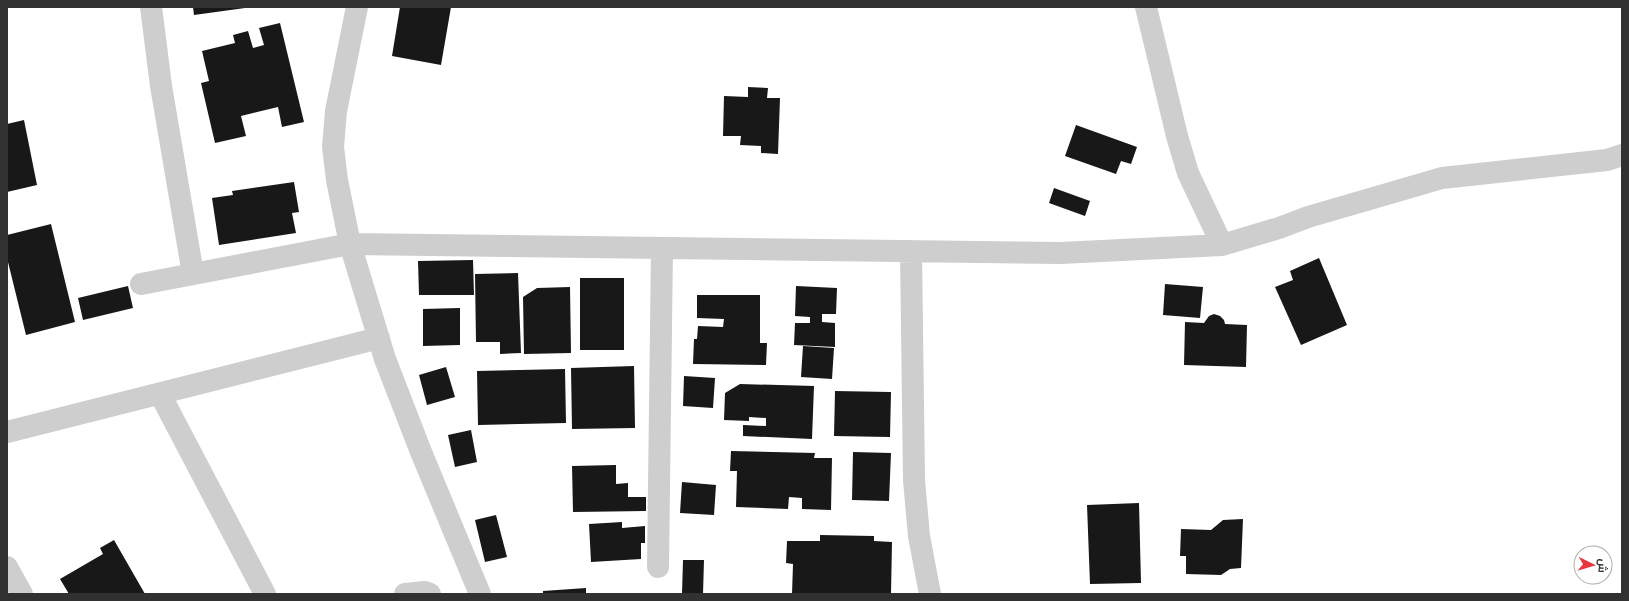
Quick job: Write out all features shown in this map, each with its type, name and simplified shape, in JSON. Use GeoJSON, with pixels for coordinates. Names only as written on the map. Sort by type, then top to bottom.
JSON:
{"type":"FeatureCollection","features":[{"type":"Feature","properties":{"kind":"street"},"geometry":{"type":"LineString","coordinates":[[151,7],[161,86],[193,274]]}},
{"type":"Feature","properties":{"kind":"street"},"geometry":{"type":"LineString","coordinates":[[357,7],[336,111],[333,147],[336,180],[350,244],[386,359],[474,592]]}},
{"type":"Feature","properties":{"kind":"street"},"geometry":{"type":"LineString","coordinates":[[1146,7],[1177,136],[1188,173],[1222,244]]}},
{"type":"Feature","properties":{"kind":"street"},"geometry":{"type":"LineString","coordinates":[[141,284],[350,244],[1061,253],[1222,244],[1442,178],[1607,160],[1622,155]]}},
{"type":"Feature","properties":{"kind":"street"},"geometry":{"type":"LineString","coordinates":[[658,566],[662,248]]}},
{"type":"Feature","properties":{"kind":"street"},"geometry":{"type":"LineString","coordinates":[[911,251],[914,480],[919,536],[930,594]]}},
{"type":"Feature","properties":{"kind":"street"},"geometry":{"type":"LineString","coordinates":[[7,432],[379,338]]}},
{"type":"Feature","properties":{"kind":"street"},"geometry":{"type":"LineString","coordinates":[[160,394],[265,594]]}},
{"type":"Feature","properties":{"kind":"street"},"geometry":{"type":"LineString","coordinates":[[7,567],[22,594]]}},
{"type":"Feature","properties":{"kind":"street"},"geometry":{"type":"LineString","coordinates":[[405,594],[425,592],[430,594]]}},
{"type":"Feature","properties":{"kind":"building"},"geometry":{"type":"Polygon","coordinates":[[[193,7],[245,7],[245,8],[194,15],[193,7]]]}},
{"type":"Feature","properties":{"kind":"building"},"geometry":{"type":"Polygon","coordinates":[[[400,7],[451,7],[441,65],[392,56],[400,7]]]}},
{"type":"Feature","properties":{"kind":"building"},"geometry":{"type":"Polygon","coordinates":[[[280,23],[304,122],[282,127],[278,107],[241,116],[246,136],[215,143],[201,83],[209,81],[202,51],[235,43],[233,35],[248,31],[253,48],[264,45],[259,28],[280,23]]]}},
{"type":"Feature","properties":{"kind":"building"},"geometry":{"type":"Polygon","coordinates":[[[748,87],[768,88],[767,98],[780,98],[778,154],[761,153],[761,146],[740,145],[741,136],[723,136],[724,96],[748,97],[748,87]]]}},
{"type":"Feature","properties":{"kind":"building"},"geometry":{"type":"Polygon","coordinates":[[[24,120],[37,185],[7,192],[7,124],[24,120]]]}},
{"type":"Feature","properties":{"kind":"building"},"geometry":{"type":"Polygon","coordinates":[[[1076,125],[1137,147],[1131,164],[1121,161],[1116,174],[1065,156],[1076,125]]]}},
{"type":"Feature","properties":{"kind":"building"},"geometry":{"type":"Polygon","coordinates":[[[294,182],[299,212],[292,213],[296,233],[219,245],[212,198],[233,195],[232,191],[294,182]]]}},
{"type":"Feature","properties":{"kind":"building"},"geometry":{"type":"Polygon","coordinates":[[[1054,188],[1090,201],[1085,216],[1049,203],[1054,188]]]}},
{"type":"Feature","properties":{"kind":"building"},"geometry":{"type":"Polygon","coordinates":[[[51,224],[75,322],[26,335],[7,258],[7,235],[51,224]]]}},
{"type":"Feature","properties":{"kind":"building"},"geometry":{"type":"Polygon","coordinates":[[[1319,258],[1347,325],[1301,345],[1275,287],[1293,280],[1290,271],[1319,258]]]}},
{"type":"Feature","properties":{"kind":"building"},"geometry":{"type":"Polygon","coordinates":[[[473,260],[474,295],[419,295],[418,261],[473,260]]]}},
{"type":"Feature","properties":{"kind":"building"},"geometry":{"type":"Polygon","coordinates":[[[518,273],[521,353],[500,354],[500,342],[476,342],[475,274],[518,273]]]}},
{"type":"Feature","properties":{"kind":"building"},"geometry":{"type":"Polygon","coordinates":[[[580,278],[624,278],[624,350],[580,350],[580,278]]]}},
{"type":"Feature","properties":{"kind":"building"},"geometry":{"type":"Polygon","coordinates":[[[1165,284],[1203,287],[1200,318],[1163,315],[1165,284]]]}},
{"type":"Feature","properties":{"kind":"building"},"geometry":{"type":"Polygon","coordinates":[[[128,286],[133,308],[83,320],[78,298],[128,286]]]}},
{"type":"Feature","properties":{"kind":"building"},"geometry":{"type":"Polygon","coordinates":[[[796,286],[837,288],[836,314],[822,314],[822,322],[835,323],[835,347],[794,345],[795,323],[810,323],[810,317],[795,316],[796,286]]]}},
{"type":"Feature","properties":{"kind":"building"},"geometry":{"type":"Polygon","coordinates":[[[570,287],[571,353],[524,354],[523,297],[537,288],[570,287]]]}},
{"type":"Feature","properties":{"kind":"building"},"geometry":{"type":"Polygon","coordinates":[[[697,295],[760,295],[760,343],[767,343],[766,365],[693,364],[694,339],[697,339],[698,326],[723,327],[724,319],[697,318],[697,295]]]}},
{"type":"Feature","properties":{"kind":"building"},"geometry":{"type":"Polygon","coordinates":[[[460,308],[460,345],[423,346],[423,309],[460,308]]]}},
{"type":"Feature","properties":{"kind":"building"},"geometry":{"type":"Polygon","coordinates":[[[1214,314],[1220,316],[1224,320],[1225,324],[1247,325],[1246,367],[1184,365],[1185,322],[1204,323],[1209,316],[1214,314]]]}},
{"type":"Feature","properties":{"kind":"building"},"geometry":{"type":"Polygon","coordinates":[[[803,346],[834,348],[832,379],[801,377],[803,346]]]}},
{"type":"Feature","properties":{"kind":"building"},"geometry":{"type":"Polygon","coordinates":[[[634,366],[635,428],[572,429],[571,368],[634,366]]]}},
{"type":"Feature","properties":{"kind":"building"},"geometry":{"type":"Polygon","coordinates":[[[446,367],[455,397],[427,405],[419,375],[446,367]]]}},
{"type":"Feature","properties":{"kind":"building"},"geometry":{"type":"Polygon","coordinates":[[[565,369],[566,423],[478,425],[477,371],[565,369]]]}},
{"type":"Feature","properties":{"kind":"building"},"geometry":{"type":"Polygon","coordinates":[[[684,376],[715,378],[713,408],[683,406],[684,376]]]}},
{"type":"Feature","properties":{"kind":"building"},"geometry":{"type":"Polygon","coordinates":[[[740,384],[814,386],[812,439],[743,436],[743,425],[766,426],[766,418],[749,417],[749,421],[724,420],[725,393],[740,384]]]}},
{"type":"Feature","properties":{"kind":"building"},"geometry":{"type":"Polygon","coordinates":[[[835,391],[891,392],[890,437],[834,436],[835,391]]]}},
{"type":"Feature","properties":{"kind":"building"},"geometry":{"type":"Polygon","coordinates":[[[471,430],[477,462],[455,467],[448,435],[471,430]]]}},
{"type":"Feature","properties":{"kind":"building"},"geometry":{"type":"Polygon","coordinates":[[[731,451],[815,453],[814,458],[832,458],[831,510],[802,509],[802,498],[789,497],[788,509],[736,507],[737,471],[730,471],[731,451]]]}},
{"type":"Feature","properties":{"kind":"building"},"geometry":{"type":"Polygon","coordinates":[[[853,452],[891,453],[889,501],[852,500],[853,452]]]}},
{"type":"Feature","properties":{"kind":"building"},"geometry":{"type":"Polygon","coordinates":[[[616,465],[616,484],[628,483],[628,497],[646,497],[646,511],[573,512],[572,466],[616,465]]]}},
{"type":"Feature","properties":{"kind":"building"},"geometry":{"type":"Polygon","coordinates":[[[682,482],[716,485],[714,515],[680,513],[682,482]]]}},
{"type":"Feature","properties":{"kind":"building"},"geometry":{"type":"Polygon","coordinates":[[[1139,503],[1141,583],[1090,584],[1087,505],[1139,503]]]}},
{"type":"Feature","properties":{"kind":"building"},"geometry":{"type":"Polygon","coordinates":[[[496,515],[507,557],[485,562],[475,520],[496,515]]]}},
{"type":"Feature","properties":{"kind":"building"},"geometry":{"type":"Polygon","coordinates":[[[1243,519],[1241,568],[1230,569],[1221,575],[1186,574],[1186,556],[1180,556],[1181,529],[1211,530],[1223,520],[1243,519]]]}},
{"type":"Feature","properties":{"kind":"building"},"geometry":{"type":"Polygon","coordinates":[[[622,522],[622,528],[645,526],[645,543],[641,543],[641,559],[591,562],[589,524],[622,522]]]}},
{"type":"Feature","properties":{"kind":"building"},"geometry":{"type":"Polygon","coordinates":[[[820,535],[874,536],[874,541],[892,542],[891,594],[792,594],[793,564],[786,563],[787,541],[820,541],[820,535]]]}},
{"type":"Feature","properties":{"kind":"building"},"geometry":{"type":"Polygon","coordinates":[[[114,540],[145,594],[69,594],[60,579],[103,554],[100,548],[114,540]]]}},
{"type":"Feature","properties":{"kind":"building"},"geometry":{"type":"Polygon","coordinates":[[[683,560],[704,560],[703,594],[682,594],[683,560]]]}},
{"type":"Feature","properties":{"kind":"building"},"geometry":{"type":"Polygon","coordinates":[[[586,588],[586,594],[543,594],[543,591],[586,588]]]}}]}
